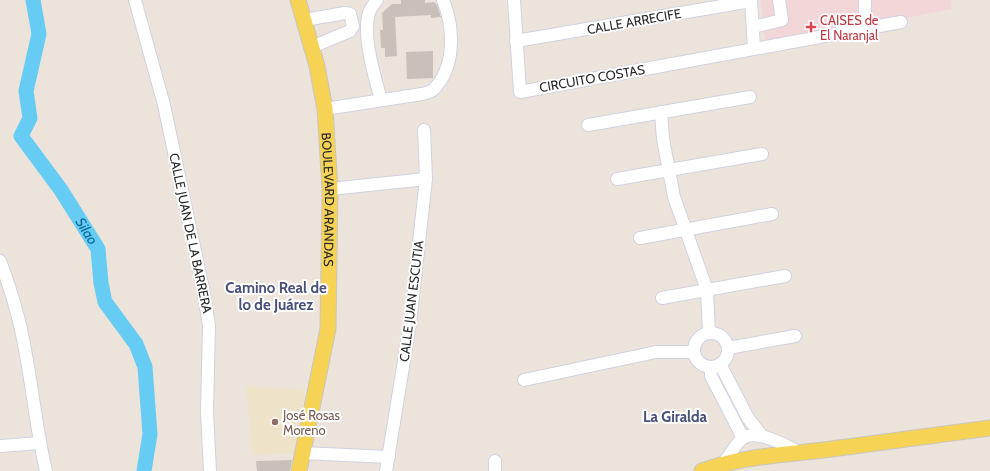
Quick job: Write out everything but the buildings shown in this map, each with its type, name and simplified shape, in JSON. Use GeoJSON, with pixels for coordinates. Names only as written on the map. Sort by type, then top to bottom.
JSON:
{"type":"FeatureCollection","features":[{"type":"Feature","properties":{"kind":"main road","name":"BOULEVARD ARANDAS"},"geometry":{"type":"LineString","coordinates":[[298,0],[317,66],[325,108],[330,189],[328,329],[299,471]]}},
{"type":"Feature","properties":{"kind":"main road"},"geometry":{"type":"LineString","coordinates":[[702,471],[724,463],[755,458],[990,428]]}},
{"type":"Feature","properties":{"kind":"street","name":"CALLE JUAN DE LA BARRERA"},"geometry":{"type":"LineString","coordinates":[[135,0],[164,105],[204,289],[209,325],[207,412],[210,471]]}},
{"type":"Feature","properties":{"kind":"street"},"geometry":{"type":"LineString","coordinates":[[377,0],[369,12],[367,28],[374,76],[382,100]]}},
{"type":"Feature","properties":{"kind":"street"},"geometry":{"type":"LineString","coordinates":[[325,108],[422,94],[433,90],[446,71],[452,47],[449,14],[443,0]]}},
{"type":"Feature","properties":{"kind":"street","name":"CIRCUITO COSTAS"},"geometry":{"type":"LineString","coordinates":[[514,0],[520,92],[754,48]]}},
{"type":"Feature","properties":{"kind":"street"},"geometry":{"type":"LineString","coordinates":[[753,27],[782,20],[780,0]]}},
{"type":"Feature","properties":{"kind":"street"},"geometry":{"type":"LineString","coordinates":[[864,29],[865,0]]}},
{"type":"Feature","properties":{"kind":"street"},"geometry":{"type":"LineString","coordinates":[[751,1],[754,48],[901,22]]}},
{"type":"Feature","properties":{"kind":"street","name":"CALLE ARRECIFE"},"geometry":{"type":"LineString","coordinates":[[516,41],[751,1]]}},
{"type":"Feature","properties":{"kind":"street"},"geometry":{"type":"LineString","coordinates":[[304,20],[345,13],[350,14],[353,26],[350,31],[312,47]]}},
{"type":"Feature","properties":{"kind":"street"},"geometry":{"type":"LineString","coordinates":[[588,125],[750,97]]}},
{"type":"Feature","properties":{"kind":"street"},"geometry":{"type":"LineString","coordinates":[[661,112],[663,139],[674,197],[708,290],[709,333]]}},
{"type":"Feature","properties":{"kind":"street","name":"CALLE JUAN ESCUTIA"},"geometry":{"type":"LineString","coordinates":[[386,471],[410,324],[426,180],[424,130]]}},
{"type":"Feature","properties":{"kind":"street"},"geometry":{"type":"LineString","coordinates":[[617,180],[762,154]]}},
{"type":"Feature","properties":{"kind":"street"},"geometry":{"type":"LineString","coordinates":[[330,189],[426,180]]}},
{"type":"Feature","properties":{"kind":"street"},"geometry":{"type":"LineString","coordinates":[[640,238],[772,214]]}},
{"type":"Feature","properties":{"kind":"street"},"geometry":{"type":"LineString","coordinates":[[0,261],[14,302],[21,330],[39,443],[46,471]]}},
{"type":"Feature","properties":{"kind":"street"},"geometry":{"type":"LineString","coordinates":[[662,298],[785,276]]}},
{"type":"Feature","properties":{"kind":"street"},"geometry":{"type":"LineString","coordinates":[[709,333],[721,336],[726,342],[728,348],[728,355],[725,361],[716,366],[703,365],[697,360],[694,352],[695,344],[700,338],[709,333]]}},
{"type":"Feature","properties":{"kind":"street"},"geometry":{"type":"LineString","coordinates":[[728,348],[795,336]]}},
{"type":"Feature","properties":{"kind":"street"},"geometry":{"type":"LineString","coordinates":[[524,380],[656,352],[694,352]]}},
{"type":"Feature","properties":{"kind":"street"},"geometry":{"type":"LineString","coordinates":[[716,366],[748,418],[762,436]]}},
{"type":"Feature","properties":{"kind":"street"},"geometry":{"type":"LineString","coordinates":[[716,366],[711,376],[743,438]]}},
{"type":"Feature","properties":{"kind":"street"},"geometry":{"type":"LineString","coordinates":[[724,463],[743,438],[752,435],[762,436],[802,453]]}},
{"type":"Feature","properties":{"kind":"street"},"geometry":{"type":"LineString","coordinates":[[0,446],[39,443]]}},
{"type":"Feature","properties":{"kind":"street"},"geometry":{"type":"LineString","coordinates":[[302,453],[388,457]]}},
{"type":"Feature","properties":{"kind":"shaded area","name":"CAISES de El Naranjal"},"geometry":{"type":"Polygon","coordinates":[[[760,0],[951,0],[952,9],[766,45],[760,0]]]}},
{"type":"Feature","properties":{"kind":"shaded area","name":"José Rosas Moreno"},"geometry":{"type":"Polygon","coordinates":[[[246,387],[305,389],[297,454],[253,455],[246,387]]]}},
{"type":"Feature","properties":{"kind":"waterway","name":"Silao"},"geometry":{"type":"LineString","coordinates":[[33,0],[39,34],[26,91],[30,118],[21,136],[61,190],[98,249],[101,283],[105,302],[136,344],[145,367],[150,434],[144,471]]}},
{"type":"Feature","properties":{"kind":"place","name":"CAISES de El Naranjal"},"geometry":{"type":"Point","coordinates":[811,27]}},
{"type":"Feature","properties":{"kind":"place","name":"José Rosas Moreno"},"geometry":{"type":"Point","coordinates":[275,422]}},
{"type":"Feature","properties":{"kind":"district","name":"Camino Real de lo de Juárez"},"geometry":{"type":"Point","coordinates":[276,296]}},
{"type":"Feature","properties":{"kind":"district","name":"La Giralda"},"geometry":{"type":"Point","coordinates":[675,417]}}]}
